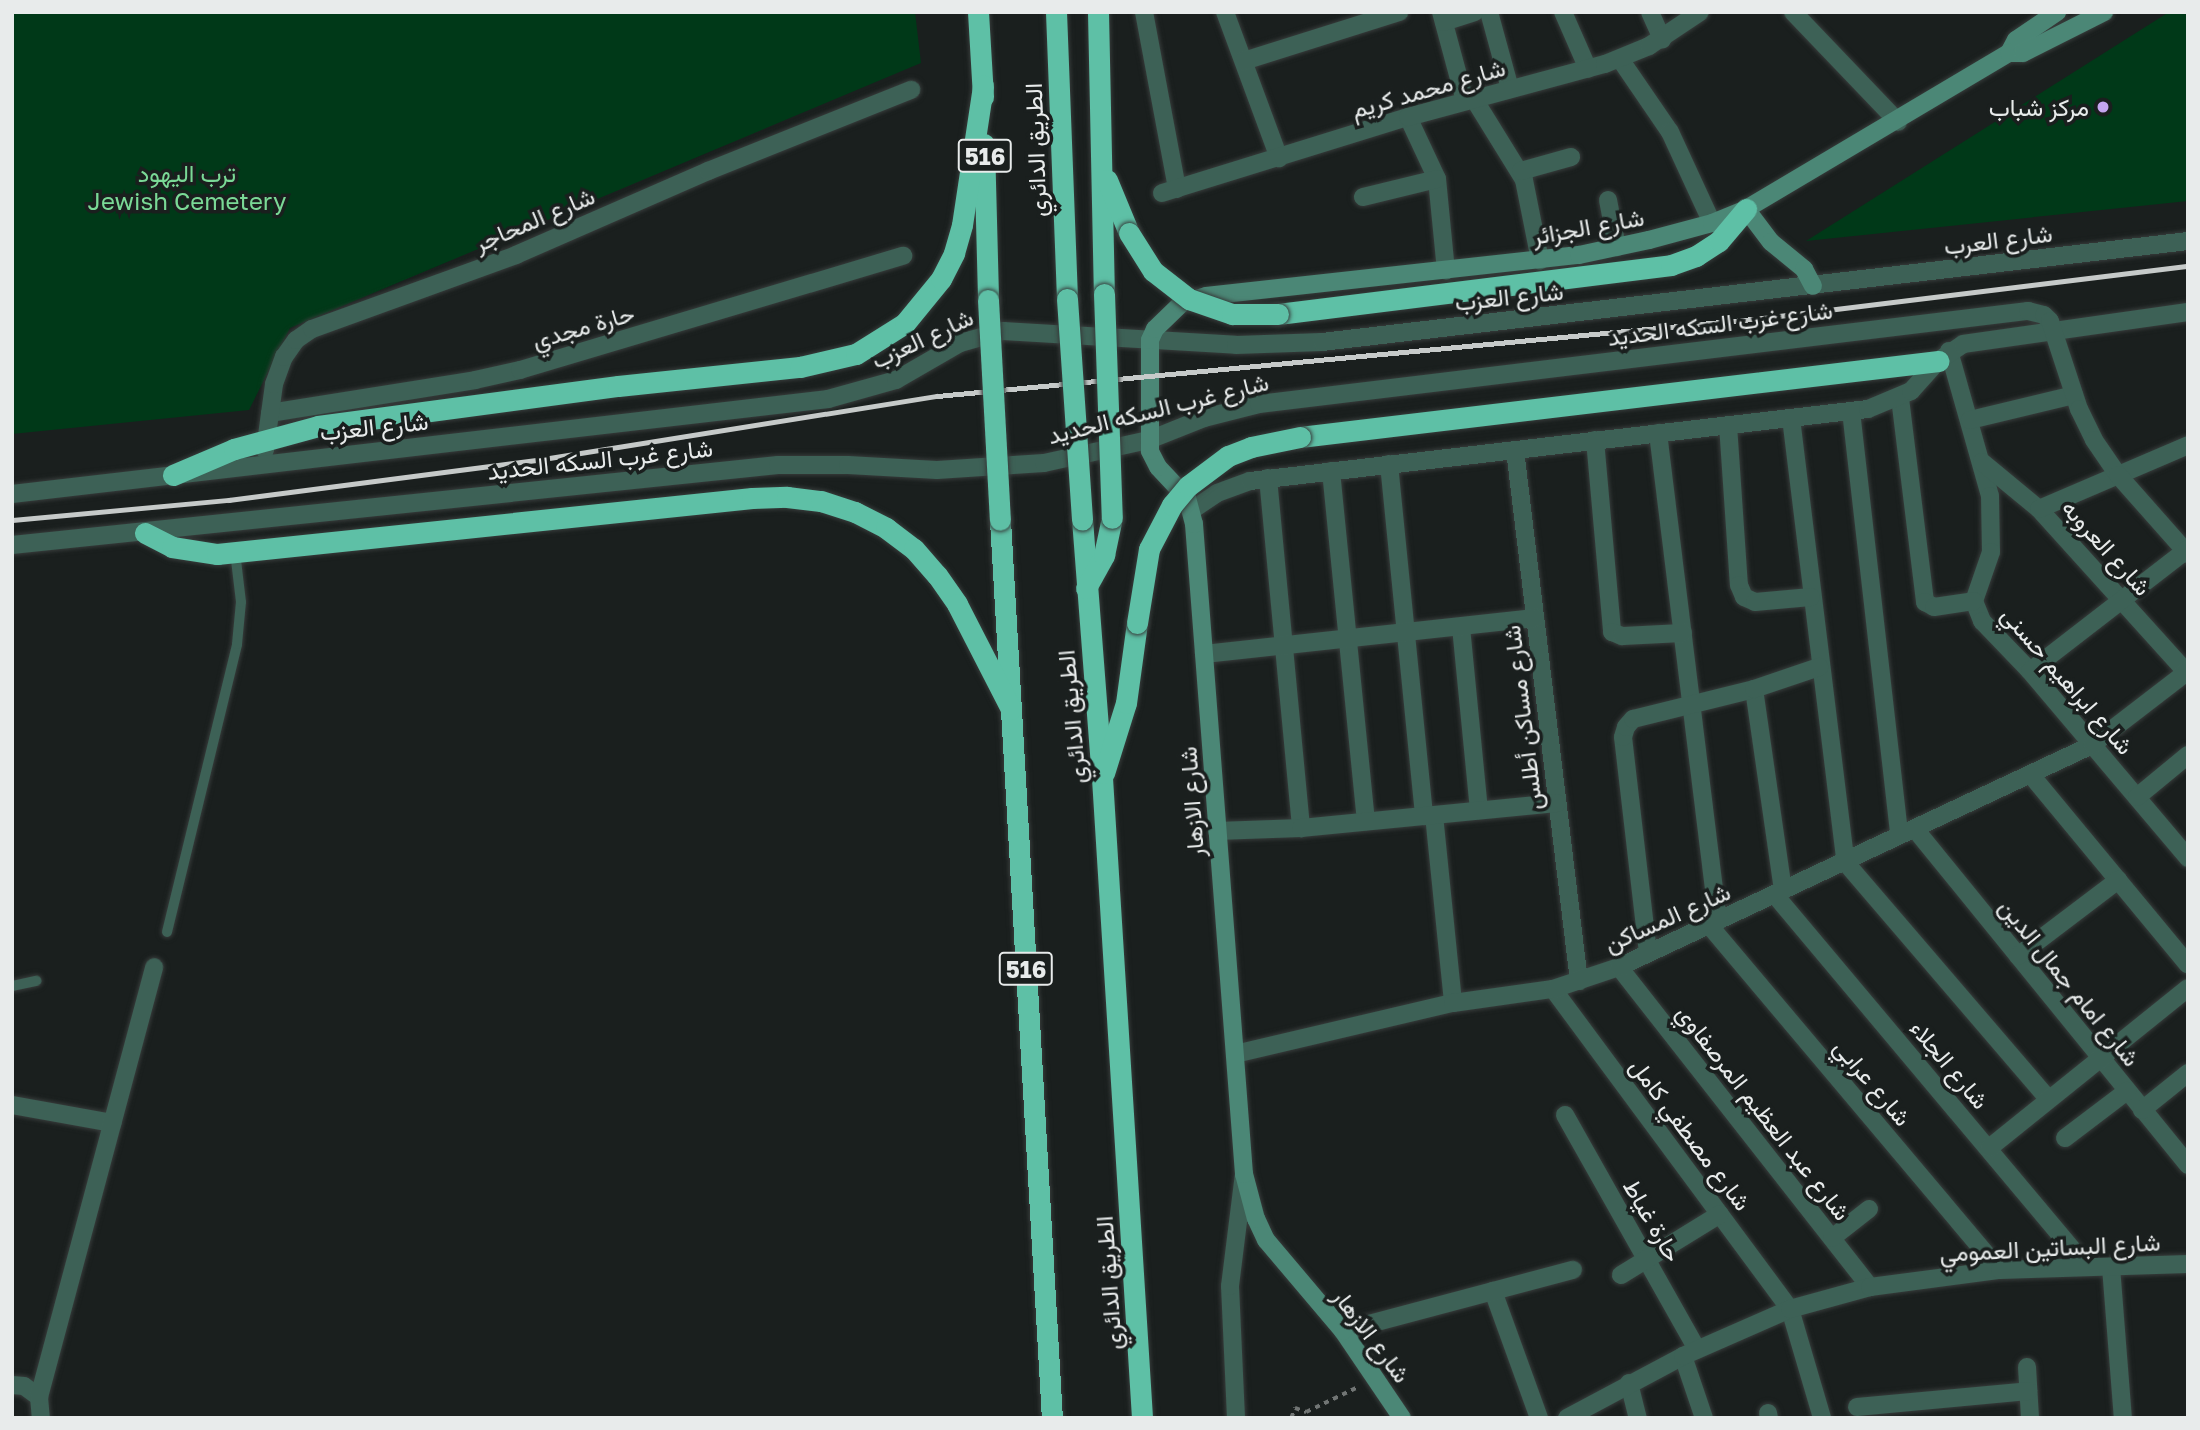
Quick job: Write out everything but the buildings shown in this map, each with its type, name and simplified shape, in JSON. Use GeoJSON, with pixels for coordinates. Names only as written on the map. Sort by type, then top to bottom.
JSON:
{"type":"FeatureCollection","features":[{"type":"Feature","properties":{"kind":"highway","name":"الطريق الدائري"},"geometry":{"type":"LineString","coordinates":[[978,12],[983,86],[988,300],[1052,1418]]}},
{"type":"Feature","properties":{"kind":"highway","name":"الطريق الدائري"},"geometry":{"type":"LineString","coordinates":[[1056,12],[1067,299],[1102,778],[1142,1418]]}},
{"type":"Feature","properties":{"kind":"highway"},"geometry":{"type":"LineString","coordinates":[[1086,587],[1104,555],[1112,519],[1098,12]]}},
{"type":"Feature","properties":{"kind":"highway"},"geometry":{"type":"LineString","coordinates":[[173,475],[266,438],[318,426],[618,386],[800,367],[856,354],[881,341],[911,317],[941,279],[954,253],[962,226],[983,86]]}},
{"type":"Feature","properties":{"kind":"highway"},"geometry":{"type":"LineString","coordinates":[[1101,166],[1129,233],[1153,271],[1189,299],[1210,308],[1255,316],[1671,265],[1696,256],[1719,241],[1746,209]]}},
{"type":"Feature","properties":{"kind":"highway"},"geometry":{"type":"LineString","coordinates":[[1102,778],[1126,702],[1149,549],[1172,505],[1207,470],[1251,447],[1275,440],[1943,356]]}},
{"type":"Feature","properties":{"kind":"highway"},"geometry":{"type":"LineString","coordinates":[[145,533],[187,551],[236,552],[752,498],[786,497],[821,501],[855,512],[886,528],[914,549],[957,604],[1011,709]]}},
{"type":"Feature","properties":{"kind":"street","name":"شارع محمد كريم"},"geometry":{"type":"LineString","coordinates":[[1144,12],[1169,191],[1408,117],[1620,59],[1662,39],[1700,12]]}},
{"type":"Feature","properties":{"kind":"street"},"geometry":{"type":"LineString","coordinates":[[1225,12],[1279,159]]}},
{"type":"Feature","properties":{"kind":"street"},"geometry":{"type":"LineString","coordinates":[[1244,61],[1399,12]]}},
{"type":"Feature","properties":{"kind":"street"},"geometry":{"type":"LineString","coordinates":[[1474,12],[1442,17],[1469,100],[1521,171],[1540,260]]}},
{"type":"Feature","properties":{"kind":"street"},"geometry":{"type":"LineString","coordinates":[[1489,12],[1510,89]]}},
{"type":"Feature","properties":{"kind":"street"},"geometry":{"type":"LineString","coordinates":[[1563,12],[1587,69]]}},
{"type":"Feature","properties":{"kind":"street"},"geometry":{"type":"LineString","coordinates":[[1650,12],[1662,39]]}},
{"type":"Feature","properties":{"kind":"street"},"geometry":{"type":"LineString","coordinates":[[1793,12],[1898,122]]}},
{"type":"Feature","properties":{"kind":"street","name":"شارع الجزائر"},"geometry":{"type":"LineString","coordinates":[[2010,53],[2015,40],[2057,12]]}},
{"type":"Feature","properties":{"kind":"street","name":"شارع الجزائر"},"geometry":{"type":"LineString","coordinates":[[1150,340],[1155,329],[1171,310],[1193,298],[1540,260],[1617,247],[1712,223],[1746,209],[1898,122],[2010,53],[2023,53],[2104,12]]}},
{"type":"Feature","properties":{"kind":"street"},"geometry":{"type":"LineString","coordinates":[[1620,59],[1670,132],[1712,223]]}},
{"type":"Feature","properties":{"kind":"street","name":"شارع المحاجر"},"geometry":{"type":"LineString","coordinates":[[263,464],[274,384],[284,356],[296,340],[312,329],[516,255],[696,176],[911,90]]}},
{"type":"Feature","properties":{"kind":"street"},"geometry":{"type":"LineString","coordinates":[[1408,117],[1437,179],[1446,271]]}},
{"type":"Feature","properties":{"kind":"street"},"geometry":{"type":"LineString","coordinates":[[1521,171],[1571,157]]}},
{"type":"Feature","properties":{"kind":"street"},"geometry":{"type":"LineString","coordinates":[[1363,197],[1437,179]]}},
{"type":"Feature","properties":{"kind":"street"},"geometry":{"type":"LineString","coordinates":[[1608,200],[1617,247]]}},
{"type":"Feature","properties":{"kind":"street"},"geometry":{"type":"LineString","coordinates":[[1746,209],[1771,242],[1804,268],[1813,286]]}},
{"type":"Feature","properties":{"kind":"street","name":"شارع العرب"},"geometry":{"type":"LineString","coordinates":[[1813,286],[2188,241]]}},
{"type":"Feature","properties":{"kind":"street","name":"حارة مجدي"},"geometry":{"type":"LineString","coordinates":[[270,413],[475,380],[520,370],[903,256]]}},
{"type":"Feature","properties":{"kind":"street","name":"شارع العزب"},"geometry":{"type":"LineString","coordinates":[[12,494],[828,400],[896,380],[960,342],[989,333],[1018,331],[1236,345],[1322,342],[1813,286]]}},
{"type":"Feature","properties":{"kind":"street","name":"شارع غرب السكه الحديد"},"geometry":{"type":"LineString","coordinates":[[12,545],[778,465],[990,468],[1070,458],[1149,440],[1231,410],[1300,399],[2028,311],[2044,315],[2053,330]]}},
{"type":"Feature","properties":{"kind":"street"},"geometry":{"type":"LineString","coordinates":[[1192,510],[1231,486],[1268,478],[1868,409],[1900,398],[1922,382],[1943,356],[1972,342],[2188,312]]}},
{"type":"Feature","properties":{"kind":"street"},"geometry":{"type":"LineString","coordinates":[[2030,671],[2187,551],[2119,475],[2094,440],[2074,395],[2053,330]]}},
{"type":"Feature","properties":{"kind":"street"},"geometry":{"type":"LineString","coordinates":[[1149,440],[1150,340]]}},
{"type":"Feature","properties":{"kind":"street","name":"شارع ابراهيم حسني"},"geometry":{"type":"LineString","coordinates":[[1943,356],[1970,420],[1990,496],[1991,552],[1974,601],[1982,621],[2030,671],[2137,797],[2185,848]]}},
{"type":"Feature","properties":{"kind":"street"},"geometry":{"type":"LineString","coordinates":[[1970,420],[2074,395]]}},
{"type":"Feature","properties":{"kind":"street"},"geometry":{"type":"LineString","coordinates":[[1900,398],[1925,602],[1934,607],[1974,601]]}},
{"type":"Feature","properties":{"kind":"street"},"geometry":{"type":"LineString","coordinates":[[1851,411],[1907,832]]}},
{"type":"Feature","properties":{"kind":"street"},"geometry":{"type":"LineString","coordinates":[[1791,418],[1819,667],[1846,863],[2048,1100]]}},
{"type":"Feature","properties":{"kind":"street"},"geometry":{"type":"LineString","coordinates":[[1728,425],[1739,585],[1744,597],[1755,602],[1811,597]]}},
{"type":"Feature","properties":{"kind":"street"},"geometry":{"type":"LineString","coordinates":[[1658,433],[1683,633],[1713,923]]}},
{"type":"Feature","properties":{"kind":"street","name":"شارع الازهار"},"geometry":{"type":"LineString","coordinates":[[1149,440],[1158,467],[1181,488],[1192,510],[1244,1174],[1256,1219],[1266,1240],[1343,1331],[1378,1378],[1402,1418]]}},
{"type":"Feature","properties":{"kind":"street"},"geometry":{"type":"LineString","coordinates":[[1595,440],[1608,622],[1612,632],[1622,636],[1683,633]]}},
{"type":"Feature","properties":{"kind":"street"},"geometry":{"type":"LineString","coordinates":[[2039,509],[2186,448]]}},
{"type":"Feature","properties":{"kind":"street","name":"شارع مساكن أطلس"},"geometry":{"type":"LineString","coordinates":[[1515,450],[1579,981]]}},
{"type":"Feature","properties":{"kind":"street","name":"شارع العروبه"},"geometry":{"type":"LineString","coordinates":[[1982,462],[2039,509],[2187,672]]}},
{"type":"Feature","properties":{"kind":"street"},"geometry":{"type":"LineString","coordinates":[[1389,464],[1406,633],[1453,1003]]}},
{"type":"Feature","properties":{"kind":"street"},"geometry":{"type":"LineString","coordinates":[[1331,471],[1366,821]]}},
{"type":"Feature","properties":{"kind":"street"},"geometry":{"type":"LineString","coordinates":[[1268,478],[1301,828]]}},
{"type":"Feature","properties":{"kind":"street"},"geometry":{"type":"LineString","coordinates":[[1204,654],[1535,618]]}},
{"type":"Feature","properties":{"kind":"street"},"geometry":{"type":"LineString","coordinates":[[1461,627],[1479,810]]}},
{"type":"Feature","properties":{"kind":"street"},"geometry":{"type":"LineString","coordinates":[[1648,953],[1623,737],[1633,719],[1754,690],[1819,667]]}},
{"type":"Feature","properties":{"kind":"street"},"geometry":{"type":"LineString","coordinates":[[2092,745],[2187,672]]}},
{"type":"Feature","properties":{"kind":"street"},"geometry":{"type":"LineString","coordinates":[[1754,690],[1779,893]]}},
{"type":"Feature","properties":{"kind":"street","name":"شارع المساكن"},"geometry":{"type":"LineString","coordinates":[[1235,1054],[1453,1003],[1553,989],[1619,967],[1846,863],[2092,745]]}},
{"type":"Feature","properties":{"kind":"street"},"geometry":{"type":"LineString","coordinates":[[2137,797],[2188,755]]}},
{"type":"Feature","properties":{"kind":"street"},"geometry":{"type":"LineString","coordinates":[[2031,775],[2188,965]]}},
{"type":"Feature","properties":{"kind":"street"},"geometry":{"type":"LineString","coordinates":[[1217,831],[1301,828],[1557,803]]}},
{"type":"Feature","properties":{"kind":"street","name":"شارع امام جمال الدين"},"geometry":{"type":"LineString","coordinates":[[1907,832],[2018,956],[2188,1166]]}},
{"type":"Feature","properties":{"kind":"street"},"geometry":{"type":"LineString","coordinates":[[2018,956],[2118,880]]}},
{"type":"Feature","properties":{"kind":"street","name":"شارع الجلاء"},"geometry":{"type":"LineString","coordinates":[[1779,893],[2086,1266]]}},
{"type":"Feature","properties":{"kind":"street","name":"شارع عرابي"},"geometry":{"type":"LineString","coordinates":[[1713,923],[2000,1270]]}},
{"type":"Feature","properties":{"kind":"street"},"geometry":{"type":"LineString","coordinates":[[41,1418],[39,1397],[154,967]]}},
{"type":"Feature","properties":{"kind":"street","name":"شارع عبد العظيم المرصفاوي"},"geometry":{"type":"LineString","coordinates":[[1619,967],[1870,1287]]}},
{"type":"Feature","properties":{"kind":"street"},"geometry":{"type":"LineString","coordinates":[[1989,1148],[2188,988]]}},
{"type":"Feature","properties":{"kind":"street","name":"شارع مصطفي كامل"},"geometry":{"type":"LineString","coordinates":[[1553,989],[1790,1309]]}},
{"type":"Feature","properties":{"kind":"street"},"geometry":{"type":"LineString","coordinates":[[2142,1110],[2188,1073]]}},
{"type":"Feature","properties":{"kind":"street"},"geometry":{"type":"LineString","coordinates":[[2065,1138],[2127,1091]]}},
{"type":"Feature","properties":{"kind":"street"},"geometry":{"type":"LineString","coordinates":[[12,1105],[112,1123]]}},
{"type":"Feature","properties":{"kind":"street","name":"حارة غياط"},"geometry":{"type":"LineString","coordinates":[[1565,1115],[1647,1259],[1690,1352],[1704,1418]]}},
{"type":"Feature","properties":{"kind":"street","name":"شارع الازهار"},"geometry":{"type":"LineString","coordinates":[[1236,1418],[1230,1286],[1244,1174]]}},
{"type":"Feature","properties":{"kind":"street"},"geometry":{"type":"LineString","coordinates":[[1832,1238],[1869,1209]]}},
{"type":"Feature","properties":{"kind":"street"},"geometry":{"type":"LineString","coordinates":[[1621,1275],[1720,1214]]}},
{"type":"Feature","properties":{"kind":"street","name":"شارع البساتين العمومي"},"geometry":{"type":"LineString","coordinates":[[1567,1418],[1690,1352],[1790,1309],[1870,1287],[2000,1270],[2188,1264]]}},
{"type":"Feature","properties":{"kind":"street"},"geometry":{"type":"LineString","coordinates":[[2111,1267],[2123,1418]]}},
{"type":"Feature","properties":{"kind":"street"},"geometry":{"type":"LineString","coordinates":[[1343,1331],[1573,1270]]}},
{"type":"Feature","properties":{"kind":"street"},"geometry":{"type":"LineString","coordinates":[[1493,1291],[1539,1418]]}},
{"type":"Feature","properties":{"kind":"street"},"geometry":{"type":"LineString","coordinates":[[1790,1309],[1822,1418]]}},
{"type":"Feature","properties":{"kind":"street"},"geometry":{"type":"LineString","coordinates":[[2027,1367],[2030,1418]]}},
{"type":"Feature","properties":{"kind":"street"},"geometry":{"type":"LineString","coordinates":[[1629,1383],[1638,1418]]}},
{"type":"Feature","properties":{"kind":"street"},"geometry":{"type":"LineString","coordinates":[[12,1385],[24,1386],[39,1397]]}},
{"type":"Feature","properties":{"kind":"street"},"geometry":{"type":"LineString","coordinates":[[1857,1407],[1926,1409],[2028,1391]]}},
{"type":"Feature","properties":{"kind":"lane"},"geometry":{"type":"LineString","coordinates":[[167,932],[237,644],[241,602],[236,552]]}},
{"type":"Feature","properties":{"kind":"lane"},"geometry":{"type":"LineString","coordinates":[[12,986],[36,981]]}},
{"type":"Feature","properties":{"kind":"path"},"geometry":{"type":"LineString","coordinates":[[1291,1418],[1295,1408],[1306,1412],[1378,1378]]}},
{"type":"Feature","properties":{"kind":"path"},"geometry":{"type":"LineString","coordinates":[[1306,1412],[1307,1418]]}},
{"type":"Feature","properties":{"kind":"green space","name":"ترب اليهود Jewish Cemetery"},"geometry":{"type":"Polygon","coordinates":[[[12,12],[915,12],[921,63],[290,328],[249,410],[12,434],[12,12]]]}},
{"type":"Feature","properties":{"kind":"green space","name":"مركز شباب"},"geometry":{"type":"Polygon","coordinates":[[[2169,12],[2188,12],[2188,201],[1806,241],[2169,12]]]}},
{"type":"Feature","properties":{"kind":"railway"},"geometry":{"type":"LineString","coordinates":[[12,520],[229,500],[543,459],[937,396],[1763,318],[2188,266]]}},
{"type":"Feature","properties":{"kind":"place","name":"مركز شباب"},"geometry":{"type":"Point","coordinates":[2103,107]}}]}
